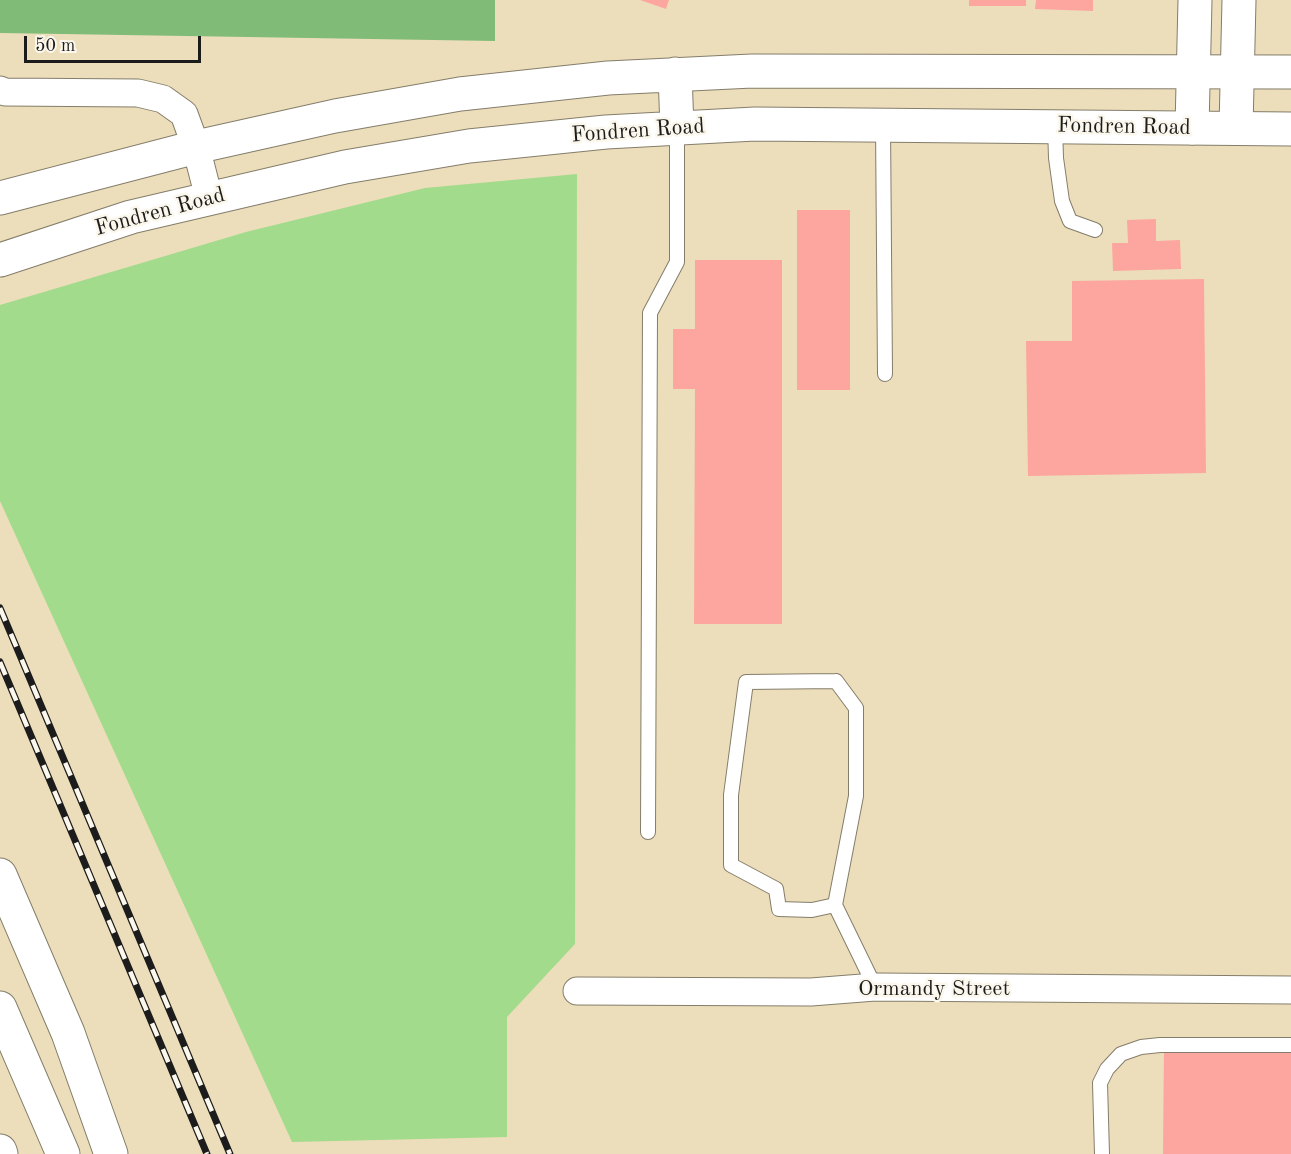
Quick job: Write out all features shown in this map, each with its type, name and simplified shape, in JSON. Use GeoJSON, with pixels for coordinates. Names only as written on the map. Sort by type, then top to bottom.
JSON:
{"type":"FeatureCollection","features":[{"type":"Feature","properties":{"kind":"main road"},"geometry":{"type":"LineString","coordinates":[[1192,128],[1195,0]]}},
{"type":"Feature","properties":{"kind":"main road"},"geometry":{"type":"LineString","coordinates":[[1236,128],[1239,0]]}},
{"type":"Feature","properties":{"kind":"main road"},"geometry":{"type":"LineString","coordinates":[[0,198],[196,147],[335,116],[460,94],[608,78],[752,70],[1291,72]]}},
{"type":"Feature","properties":{"kind":"main road"},"geometry":{"type":"LineString","coordinates":[[675,74],[677,128]]}},
{"type":"Feature","properties":{"kind":"main road","name":"Fondren Road"},"geometry":{"type":"LineString","coordinates":[[0,260],[131,218],[345,167],[469,146],[606,132],[754,124],[1291,129]]}},
{"type":"Feature","properties":{"kind":"main road"},"geometry":{"type":"LineString","coordinates":[[0,875],[68,1033],[111,1154]]}},
{"type":"Feature","properties":{"kind":"main road"},"geometry":{"type":"LineString","coordinates":[[0,1008],[63,1154]]}},
{"type":"Feature","properties":{"kind":"street"},"geometry":{"type":"LineString","coordinates":[[0,90],[5,92],[138,93],[163,99],[184,114],[196,147],[209,198]]}},
{"type":"Feature","properties":{"kind":"street","name":"Ormandy Street"},"geometry":{"type":"LineString","coordinates":[[577,991],[811,992],[875,987],[1291,990]]}},
{"type":"Feature","properties":{"kind":"lane"},"geometry":{"type":"LineString","coordinates":[[883,125],[885,374]]}},
{"type":"Feature","properties":{"kind":"lane"},"geometry":{"type":"LineString","coordinates":[[1055,126],[1056,158],[1062,201],[1070,220],[1095,230]]}},
{"type":"Feature","properties":{"kind":"lane"},"geometry":{"type":"LineString","coordinates":[[648,832],[650,314],[676,262],[677,128]]}},
{"type":"Feature","properties":{"kind":"lane"},"geometry":{"type":"LineString","coordinates":[[835,905],[813,910],[779,909],[776,889],[731,865],[731,795],[746,682],[837,681],[856,708],[856,796],[835,905],[875,987]]}},
{"type":"Feature","properties":{"kind":"lane"},"geometry":{"type":"LineString","coordinates":[[1102,1154],[1100,1083],[1107,1069],[1121,1054],[1141,1047],[1160,1045],[1291,1045]]}},
{"type":"Feature","properties":{"kind":"green space"},"geometry":{"type":"Polygon","coordinates":[[[0,0],[495,0],[495,41],[0,33],[0,0]]]}},
{"type":"Feature","properties":{"kind":"green space"},"geometry":{"type":"Polygon","coordinates":[[[577,174],[575,944],[507,1017],[507,1137],[292,1142],[0,501],[0,305],[246,232],[425,188],[577,174]]]}},
{"type":"Feature","properties":{"kind":"building"},"geometry":{"type":"Polygon","coordinates":[[[640,0],[669,0],[666,9],[640,0]]]}},
{"type":"Feature","properties":{"kind":"building"},"geometry":{"type":"Polygon","coordinates":[[[969,0],[1026,0],[1026,6],[969,6],[969,0]]]}},
{"type":"Feature","properties":{"kind":"building"},"geometry":{"type":"Polygon","coordinates":[[[1036,0],[1093,0],[1093,11],[1035,9],[1036,0]]]}},
{"type":"Feature","properties":{"kind":"building"},"geometry":{"type":"Polygon","coordinates":[[[797,210],[850,210],[850,390],[797,390],[797,210]]]}},
{"type":"Feature","properties":{"kind":"building"},"geometry":{"type":"Polygon","coordinates":[[[1156,219],[1156,241],[1180,240],[1181,269],[1113,271],[1112,243],[1128,243],[1127,220],[1156,219]]]}},
{"type":"Feature","properties":{"kind":"building"},"geometry":{"type":"Polygon","coordinates":[[[695,260],[782,260],[782,624],[694,624],[695,389],[673,389],[673,329],[695,329],[695,260]]]}},
{"type":"Feature","properties":{"kind":"building"},"geometry":{"type":"Polygon","coordinates":[[[1204,279],[1206,473],[1028,476],[1026,341],[1072,341],[1072,281],[1204,279]]]}},
{"type":"Feature","properties":{"kind":"building"},"geometry":{"type":"Polygon","coordinates":[[[1164,1045],[1291,1046],[1291,1154],[1163,1154],[1164,1045]]]}},
{"type":"Feature","properties":{"kind":"railway"},"geometry":{"type":"LineString","coordinates":[[0,608],[230,1154]]}},
{"type":"Feature","properties":{"kind":"railway"},"geometry":{"type":"LineString","coordinates":[[0,662],[207,1154]]}}]}
